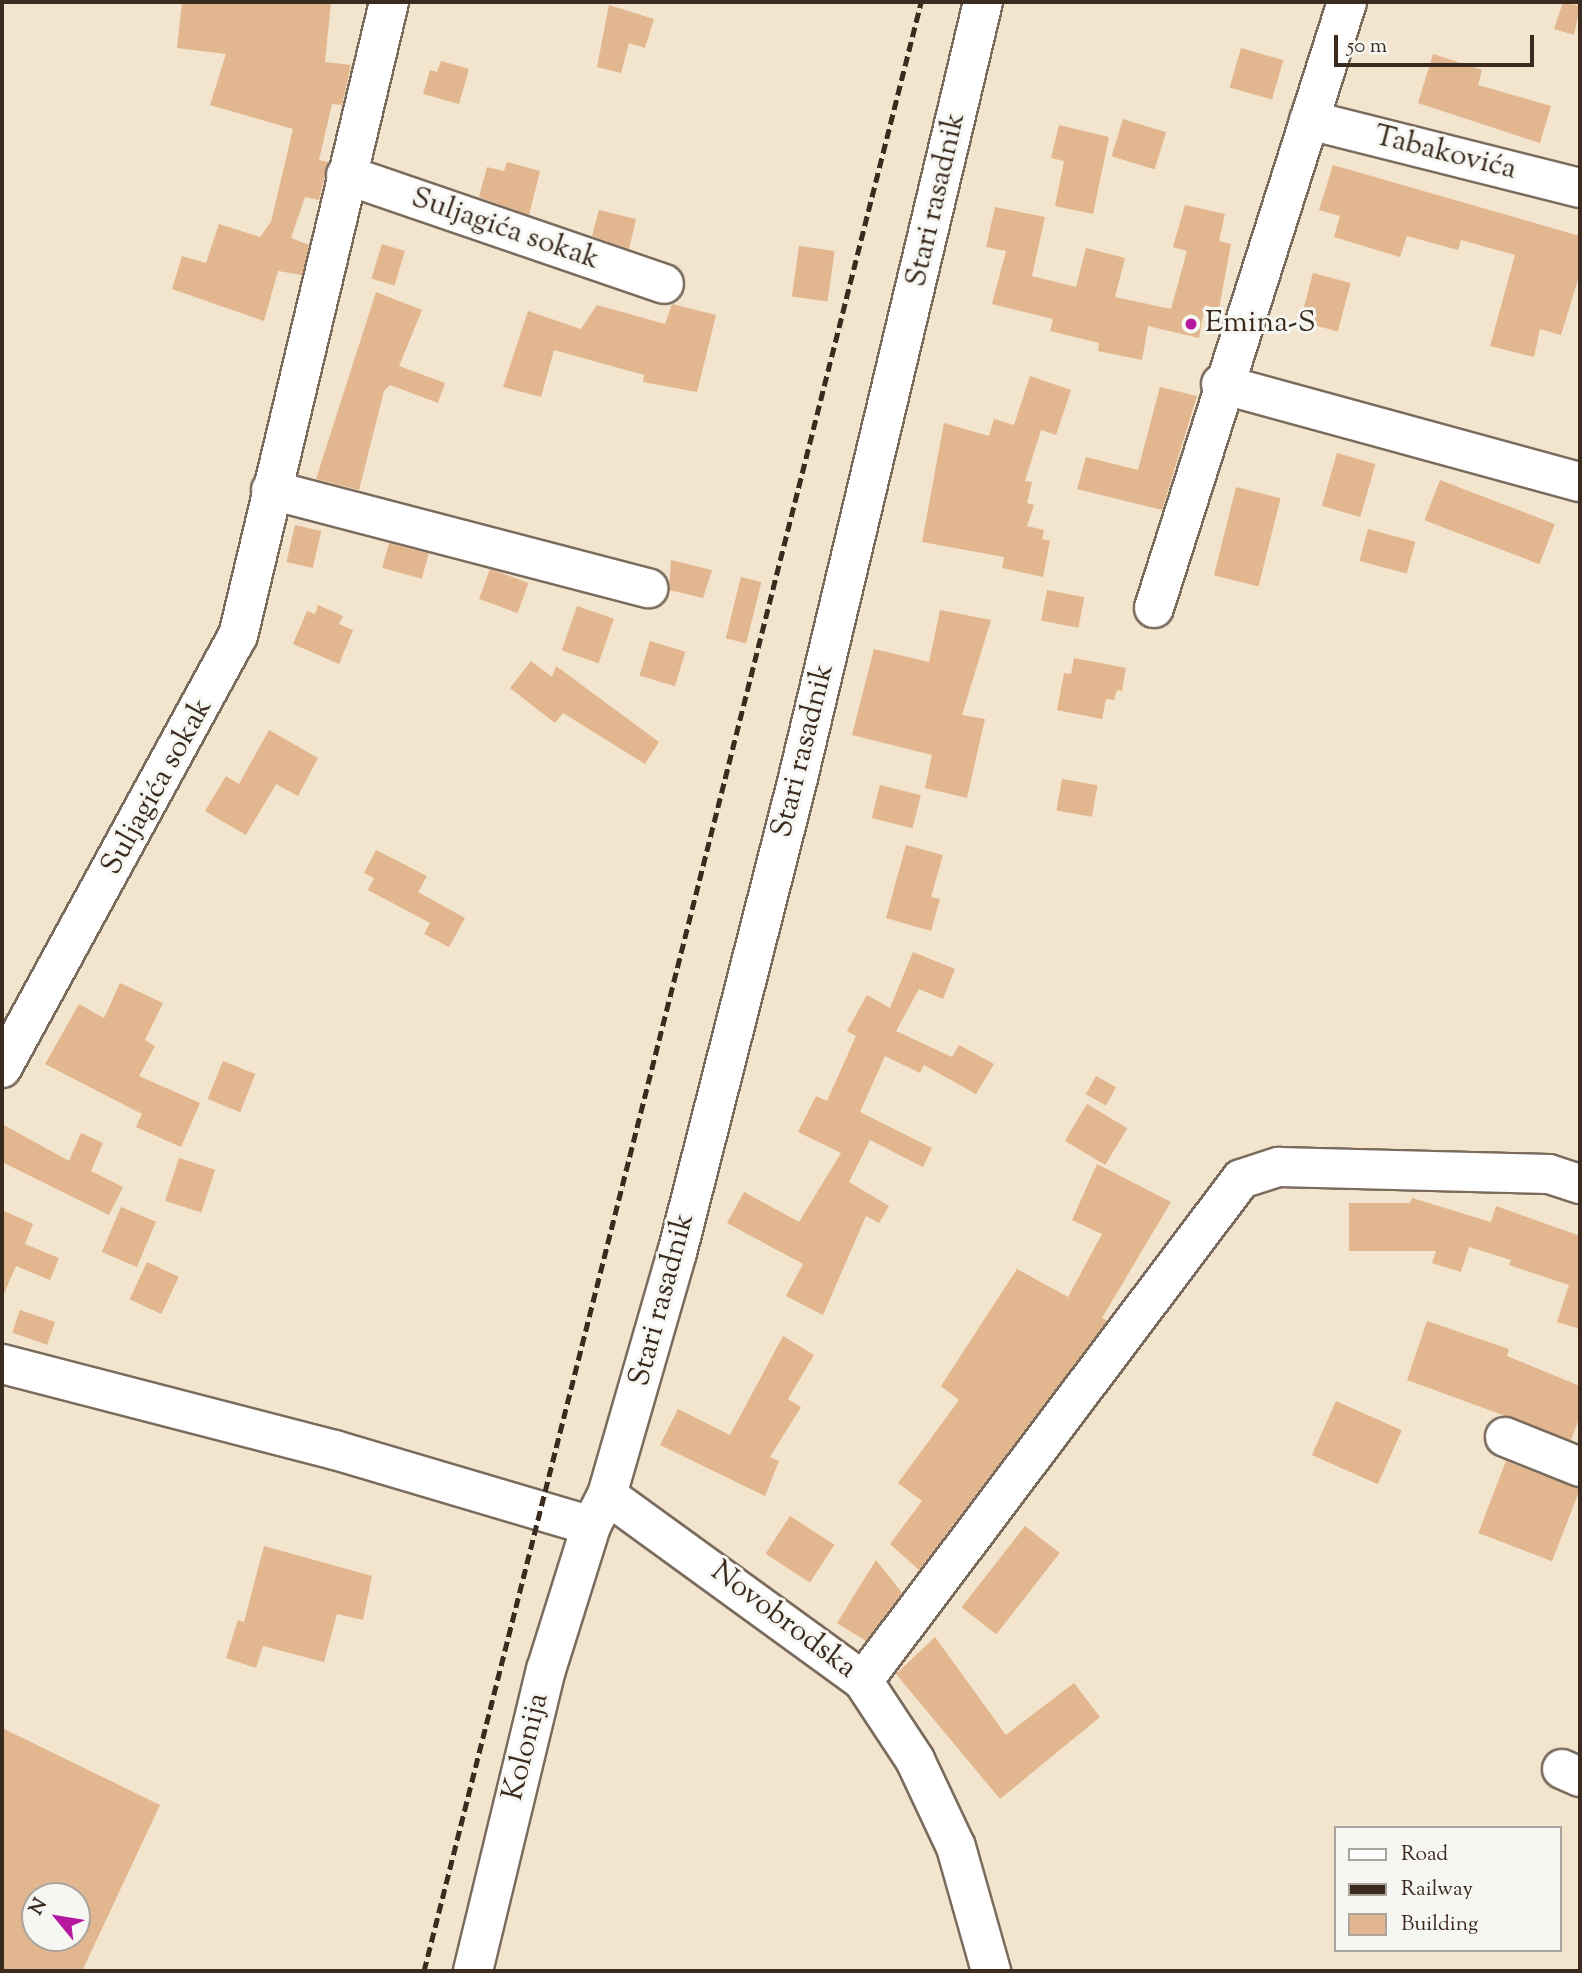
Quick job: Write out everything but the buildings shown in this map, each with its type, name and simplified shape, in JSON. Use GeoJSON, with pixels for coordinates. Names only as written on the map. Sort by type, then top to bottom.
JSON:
{"type":"FeatureCollection","features":[{"type":"Feature","properties":{"kind":"street","name":"Suljagića sokak"},"geometry":{"type":"LineString","coordinates":[[2,1068],[225,665],[238,636],[388,2]]}},
{"type":"Feature","properties":{"kind":"street","name":"Stari rasadnik"},"geometry":{"type":"LineString","coordinates":[[599,1511],[677,1253],[795,791],[984,2]]}},
{"type":"Feature","properties":{"kind":"street"},"geometry":{"type":"LineString","coordinates":[[1154,608],[1221,384],[1347,2]]}},
{"type":"Feature","properties":{"kind":"street","name":"Tabakovića"},"geometry":{"type":"LineString","coordinates":[[1309,120],[1580,188]]}},
{"type":"Feature","properties":{"kind":"street","name":"Suljagića sokak"},"geometry":{"type":"LineString","coordinates":[[346,175],[664,284]]}},
{"type":"Feature","properties":{"kind":"street"},"geometry":{"type":"LineString","coordinates":[[1221,384],[1580,482]]}},
{"type":"Feature","properties":{"kind":"street"},"geometry":{"type":"LineString","coordinates":[[271,490],[648,588]]}},
{"type":"Feature","properties":{"kind":"street"},"geometry":{"type":"LineString","coordinates":[[863,1681],[1241,1179],[1279,1167],[1549,1174],[1580,1184]]}},
{"type":"Feature","properties":{"kind":"street","name":"Novobrodska"},"geometry":{"type":"LineString","coordinates":[[2,1364],[335,1450],[599,1511],[863,1681],[915,1760],[956,1847],[990,1971]]}},
{"type":"Feature","properties":{"kind":"street"},"geometry":{"type":"LineString","coordinates":[[1505,1437],[1580,1467]]}},
{"type":"Feature","properties":{"kind":"street","name":"Kolonija"},"geometry":{"type":"LineString","coordinates":[[473,1971],[546,1670],[599,1511]]}},
{"type":"Feature","properties":{"kind":"railway"},"geometry":{"type":"LineString","coordinates":[[424,1971],[921,2]]}},
{"type":"Feature","properties":{"kind":"place","name":"Emina-S"},"geometry":{"type":"Point","coordinates":[1191,324]}}]}
